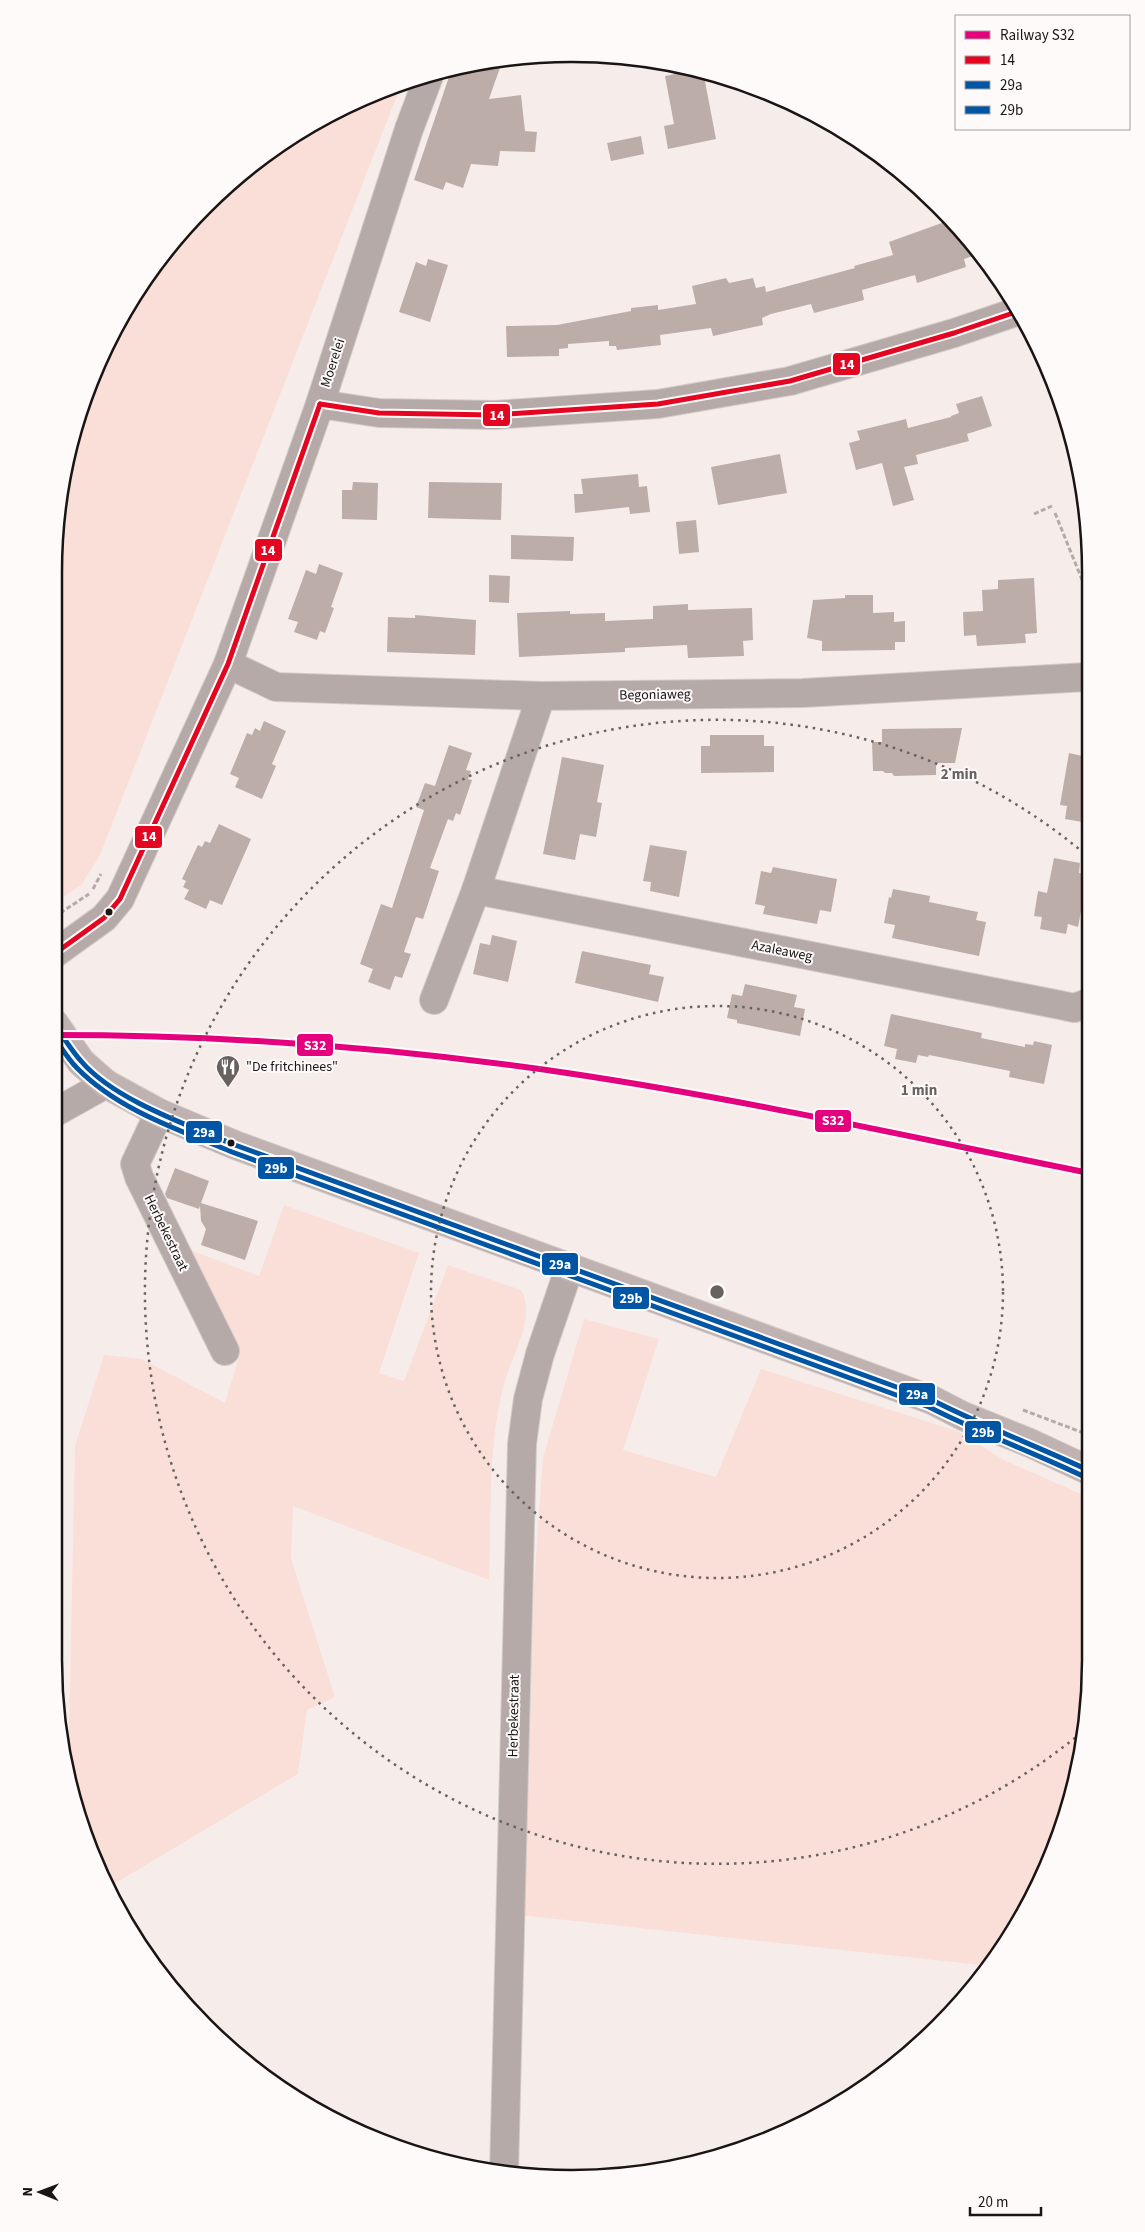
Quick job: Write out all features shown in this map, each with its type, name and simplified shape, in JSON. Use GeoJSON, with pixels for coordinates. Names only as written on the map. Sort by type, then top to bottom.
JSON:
{"type":"FeatureCollection","features":[{"type":"Feature","properties":{"kind":"main road"},"geometry":{"type":"LineString","coordinates":[[62,1035],[81,1062],[106,1084],[159,1113],[235,1146],[570,1266],[932,1400],[963,1416],[1030,1442],[1082,1467]]}},
{"type":"Feature","properties":{"kind":"main road"},"geometry":{"type":"LineString","coordinates":[[932,1400],[966,1407],[1082,1450]]}},
{"type":"Feature","properties":{"kind":"street","name":"Moerelei"},"geometry":{"type":"LineString","coordinates":[[62,948],[104,918],[120,899],[228,664],[320,404],[409,129],[426,85]]}},
{"type":"Feature","properties":{"kind":"street"},"geometry":{"type":"LineString","coordinates":[[320,404],[379,413],[494,416],[658,404],[790,381],[963,330],[1011,314]]}},
{"type":"Feature","properties":{"kind":"street","name":"Begoniaweg"},"geometry":{"type":"LineString","coordinates":[[228,664],[276,687],[541,696],[803,693],[1082,677]]}},
{"type":"Feature","properties":{"kind":"street"},"geometry":{"type":"LineString","coordinates":[[434,1000],[476,890],[541,696]]}},
{"type":"Feature","properties":{"kind":"street","name":"Azaleaweg"},"geometry":{"type":"LineString","coordinates":[[476,890],[1074,1008],[1082,1005]]}},
{"type":"Feature","properties":{"kind":"street"},"geometry":{"type":"LineString","coordinates":[[62,1109],[106,1084]]}},
{"type":"Feature","properties":{"kind":"street","name":"Herbekestraat"},"geometry":{"type":"LineString","coordinates":[[159,1113],[135,1164],[225,1351]]}},
{"type":"Feature","properties":{"kind":"street","name":"Herbekestraat"},"geometry":{"type":"LineString","coordinates":[[504,2165],[522,1444],[532,1381],[570,1266]]}},
{"type":"Feature","properties":{"kind":"path"},"geometry":{"type":"LineString","coordinates":[[1034,514],[1052,506]]}},
{"type":"Feature","properties":{"kind":"path"},"geometry":{"type":"LineString","coordinates":[[1055,513],[1082,580]]}},
{"type":"Feature","properties":{"kind":"path"},"geometry":{"type":"LineString","coordinates":[[62,912],[91,892],[105,866]]}},
{"type":"Feature","properties":{"kind":"shaded area"},"geometry":{"type":"Polygon","coordinates":[[[398,94],[100,855],[82,884],[62,898],[62,572],[67,506],[72,473],[80,441],[101,377],[131,317],[148,289],[189,236],[236,189],[289,148],[347,115],[398,94]]]}},
{"type":"Feature","properties":{"kind":"shaded area"},"geometry":{"type":"Polygon","coordinates":[[[284,1205],[419,1253],[379,1373],[404,1381],[448,1265],[521,1290],[526,1312],[524,1325],[504,1385],[495,1433],[491,1482],[489,1580],[293,1506],[291,1558],[335,1697],[307,1710],[298,1774],[114,1884],[101,1855],[90,1823],[72,1759],[69,1738],[75,1446],[104,1355],[142,1359],[225,1403],[238,1360],[190,1250],[259,1276],[284,1205]]]}},
{"type":"Feature","properties":{"kind":"shaded area"},"geometry":{"type":"Polygon","coordinates":[[[584,1319],[659,1339],[623,1450],[716,1477],[761,1369],[957,1431],[1004,1460],[1082,1494],[1081,1693],[1073,1759],[1065,1791],[1044,1855],[1014,1914],[997,1943],[981,1965],[510,1914],[543,1458],[584,1319]]]}},
{"type":"Feature","properties":{"kind":"building"},"geometry":{"type":"Polygon","coordinates":[[[500,68],[489,99],[521,95],[525,131],[537,132],[535,152],[500,151],[498,166],[471,164],[463,188],[446,182],[443,190],[414,180],[449,78],[500,68]]]}},
{"type":"Feature","properties":{"kind":"building"},"geometry":{"type":"Polygon","coordinates":[[[678,73],[705,80],[716,139],[668,149],[664,126],[674,124],[665,76],[678,73]]]}},
{"type":"Feature","properties":{"kind":"building"},"geometry":{"type":"Polygon","coordinates":[[[641,136],[644,154],[611,161],[607,143],[641,136]]]}},
{"type":"Feature","properties":{"kind":"building"},"geometry":{"type":"Polygon","coordinates":[[[943,223],[972,256],[964,259],[966,267],[917,283],[915,275],[862,290],[864,300],[814,313],[811,304],[771,314],[762,318],[763,325],[713,336],[711,328],[660,335],[661,345],[617,350],[616,346],[609,346],[609,341],[568,344],[568,348],[559,349],[559,356],[507,357],[506,326],[557,325],[631,311],[631,308],[658,305],[658,310],[696,304],[692,286],[726,278],[729,283],[753,278],[756,288],[765,286],[766,292],[855,268],[854,266],[893,255],[889,242],[943,223]]]}},
{"type":"Feature","properties":{"kind":"building"},"geometry":{"type":"Polygon","coordinates":[[[428,259],[448,265],[430,322],[399,312],[416,262],[426,266],[428,259]]]}},
{"type":"Feature","properties":{"kind":"building"},"geometry":{"type":"Polygon","coordinates":[[[982,396],[992,426],[967,434],[969,441],[916,455],[918,464],[904,467],[914,500],[893,506],[882,463],[856,470],[849,443],[860,440],[857,431],[906,419],[908,428],[951,417],[959,413],[956,404],[982,396]]]}},
{"type":"Feature","properties":{"kind":"building"},"geometry":{"type":"Polygon","coordinates":[[[780,454],[787,493],[718,505],[711,467],[780,454]]]}},
{"type":"Feature","properties":{"kind":"building"},"geometry":{"type":"Polygon","coordinates":[[[638,474],[639,487],[647,486],[650,512],[630,514],[629,507],[575,513],[574,494],[583,494],[581,479],[638,474]]]}},
{"type":"Feature","properties":{"kind":"building"},"geometry":{"type":"Polygon","coordinates":[[[353,482],[378,483],[377,520],[342,519],[342,490],[352,490],[353,482]]]}},
{"type":"Feature","properties":{"kind":"building"},"geometry":{"type":"Polygon","coordinates":[[[429,482],[502,483],[501,520],[428,518],[429,482]]]}},
{"type":"Feature","properties":{"kind":"building"},"geometry":{"type":"Polygon","coordinates":[[[696,520],[699,552],[679,554],[676,522],[696,520]]]}},
{"type":"Feature","properties":{"kind":"building"},"geometry":{"type":"Polygon","coordinates":[[[511,535],[574,537],[573,561],[511,559],[511,535]]]}},
{"type":"Feature","properties":{"kind":"building"},"geometry":{"type":"Polygon","coordinates":[[[319,564],[343,573],[331,607],[334,608],[325,633],[320,631],[317,640],[294,632],[298,622],[288,619],[306,570],[316,574],[319,564]]]}},
{"type":"Feature","properties":{"kind":"building"},"geometry":{"type":"Polygon","coordinates":[[[489,575],[510,576],[509,603],[489,602],[489,575]]]}},
{"type":"Feature","properties":{"kind":"building"},"geometry":{"type":"Polygon","coordinates":[[[1034,578],[1037,633],[1025,634],[1026,643],[977,646],[976,635],[964,636],[963,612],[983,611],[982,590],[998,589],[998,580],[1034,578]]]}},
{"type":"Feature","properties":{"kind":"building"},"geometry":{"type":"Polygon","coordinates":[[[845,595],[873,595],[873,613],[894,612],[894,622],[905,621],[905,642],[895,642],[895,650],[822,651],[822,641],[807,638],[813,600],[845,598],[845,595]]]}},
{"type":"Feature","properties":{"kind":"building"},"geometry":{"type":"Polygon","coordinates":[[[688,604],[688,610],[752,608],[753,640],[743,641],[744,656],[688,658],[687,645],[625,648],[625,652],[519,657],[517,613],[570,611],[570,614],[605,613],[605,621],[653,619],[653,606],[688,604]]]}},
{"type":"Feature","properties":{"kind":"building"},"geometry":{"type":"Polygon","coordinates":[[[415,615],[476,620],[475,655],[387,652],[388,617],[415,618],[415,615]]]}},
{"type":"Feature","properties":{"kind":"building"},"geometry":{"type":"Polygon","coordinates":[[[264,721],[286,731],[272,764],[276,766],[262,799],[235,787],[239,778],[230,774],[247,733],[252,735],[255,728],[260,731],[264,721]]]}},
{"type":"Feature","properties":{"kind":"building"},"geometry":{"type":"Polygon","coordinates":[[[962,728],[955,763],[936,763],[936,775],[894,776],[892,773],[873,771],[872,742],[882,742],[882,729],[962,728]]]}},
{"type":"Feature","properties":{"kind":"building"},"geometry":{"type":"Polygon","coordinates":[[[710,735],[764,735],[764,746],[774,746],[774,772],[701,773],[701,746],[710,746],[710,735]]]}},
{"type":"Feature","properties":{"kind":"building"},"geometry":{"type":"Polygon","coordinates":[[[449,745],[472,753],[466,770],[471,771],[468,779],[472,780],[460,815],[456,813],[453,821],[448,819],[430,868],[439,871],[423,919],[416,917],[404,952],[411,954],[402,978],[395,976],[390,990],[368,982],[373,969],[360,964],[381,904],[392,908],[424,810],[416,807],[425,783],[435,786],[449,745]]]}},
{"type":"Feature","properties":{"kind":"building"},"geometry":{"type":"Polygon","coordinates":[[[1069,753],[1082,756],[1082,822],[1065,819],[1067,806],[1060,805],[1069,753]]]}},
{"type":"Feature","properties":{"kind":"building"},"geometry":{"type":"Polygon","coordinates":[[[562,757],[604,765],[597,802],[602,803],[596,837],[580,834],[575,860],[543,854],[562,757]]]}},
{"type":"Feature","properties":{"kind":"building"},"geometry":{"type":"Polygon","coordinates":[[[219,824],[251,839],[222,905],[210,900],[206,909],[184,899],[189,890],[183,887],[186,881],[182,879],[198,845],[202,847],[205,841],[210,843],[219,824]]]}},
{"type":"Feature","properties":{"kind":"building"},"geometry":{"type":"Polygon","coordinates":[[[650,845],[687,851],[679,897],[650,891],[651,882],[643,881],[650,845]]]}},
{"type":"Feature","properties":{"kind":"building"},"geometry":{"type":"Polygon","coordinates":[[[1054,858],[1080,863],[1079,873],[1082,873],[1082,906],[1078,927],[1068,924],[1066,934],[1040,929],[1042,917],[1034,916],[1038,891],[1047,893],[1054,858]]]}},
{"type":"Feature","properties":{"kind":"building"},"geometry":{"type":"Polygon","coordinates":[[[773,867],[837,879],[831,912],[820,910],[817,924],[763,914],[765,906],[755,904],[761,871],[771,873],[773,867]]]}},
{"type":"Feature","properties":{"kind":"building"},"geometry":{"type":"Polygon","coordinates":[[[893,889],[930,896],[929,902],[978,912],[976,920],[986,922],[979,956],[892,938],[895,925],[884,923],[889,897],[891,898],[893,889]]]}},
{"type":"Feature","properties":{"kind":"building"},"geometry":{"type":"Polygon","coordinates":[[[492,935],[517,941],[508,982],[473,974],[480,943],[490,945],[492,935]]]}},
{"type":"Feature","properties":{"kind":"building"},"geometry":{"type":"Polygon","coordinates":[[[582,951],[651,965],[649,974],[664,977],[658,1002],[575,983],[582,951]]]}},
{"type":"Feature","properties":{"kind":"building"},"geometry":{"type":"Polygon","coordinates":[[[745,984],[797,995],[794,1007],[805,1009],[800,1036],[737,1023],[737,1020],[727,1018],[732,994],[742,996],[745,984]]]}},
{"type":"Feature","properties":{"kind":"building"},"geometry":{"type":"Polygon","coordinates":[[[891,1014],[982,1033],[981,1038],[1025,1047],[1025,1044],[1033,1045],[1034,1041],[1052,1045],[1044,1084],[1009,1077],[1010,1071],[929,1055],[928,1057],[918,1055],[916,1063],[895,1059],[897,1049],[884,1046],[891,1014]]]}},
{"type":"Feature","properties":{"kind":"building"},"geometry":{"type":"Polygon","coordinates":[[[175,1168],[209,1181],[201,1203],[258,1221],[245,1260],[201,1245],[206,1229],[201,1221],[200,1206],[199,1209],[167,1198],[165,1194],[175,1168]]]}},
{"type":"Feature","properties":{"kind":"rail line","name":"S32"},"geometry":{"type":"LineString","coordinates":[[62,1035],[247,1040],[375,1050],[503,1064],[633,1083],[698,1095],[1082,1172]]}},
{"type":"Feature","properties":{"kind":"transit line","name":"14"},"geometry":{"type":"LineString","coordinates":[[320,404],[379,413],[494,415],[658,404],[790,381],[954,333],[1011,314]]}},
{"type":"Feature","properties":{"kind":"transit line","name":"14"},"geometry":{"type":"LineString","coordinates":[[62,948],[104,918],[120,899],[228,664],[320,404]]}},
{"type":"Feature","properties":{"kind":"transit line","name":"29a"},"geometry":{"type":"LineString","coordinates":[[62,1035],[77,1057],[95,1075],[112,1088],[174,1120],[235,1145],[932,1400],[1082,1467]]}},
{"type":"Feature","properties":{"kind":"transit line","name":"29b"},"geometry":{"type":"LineString","coordinates":[[62,1048],[93,1083],[130,1107],[170,1127],[232,1152],[929,1407],[1082,1476]]}},
{"type":"Feature","properties":{"kind":"place","name":"\"De fritchinees\""},"geometry":{"type":"Point","coordinates":[228,1088]}}]}
